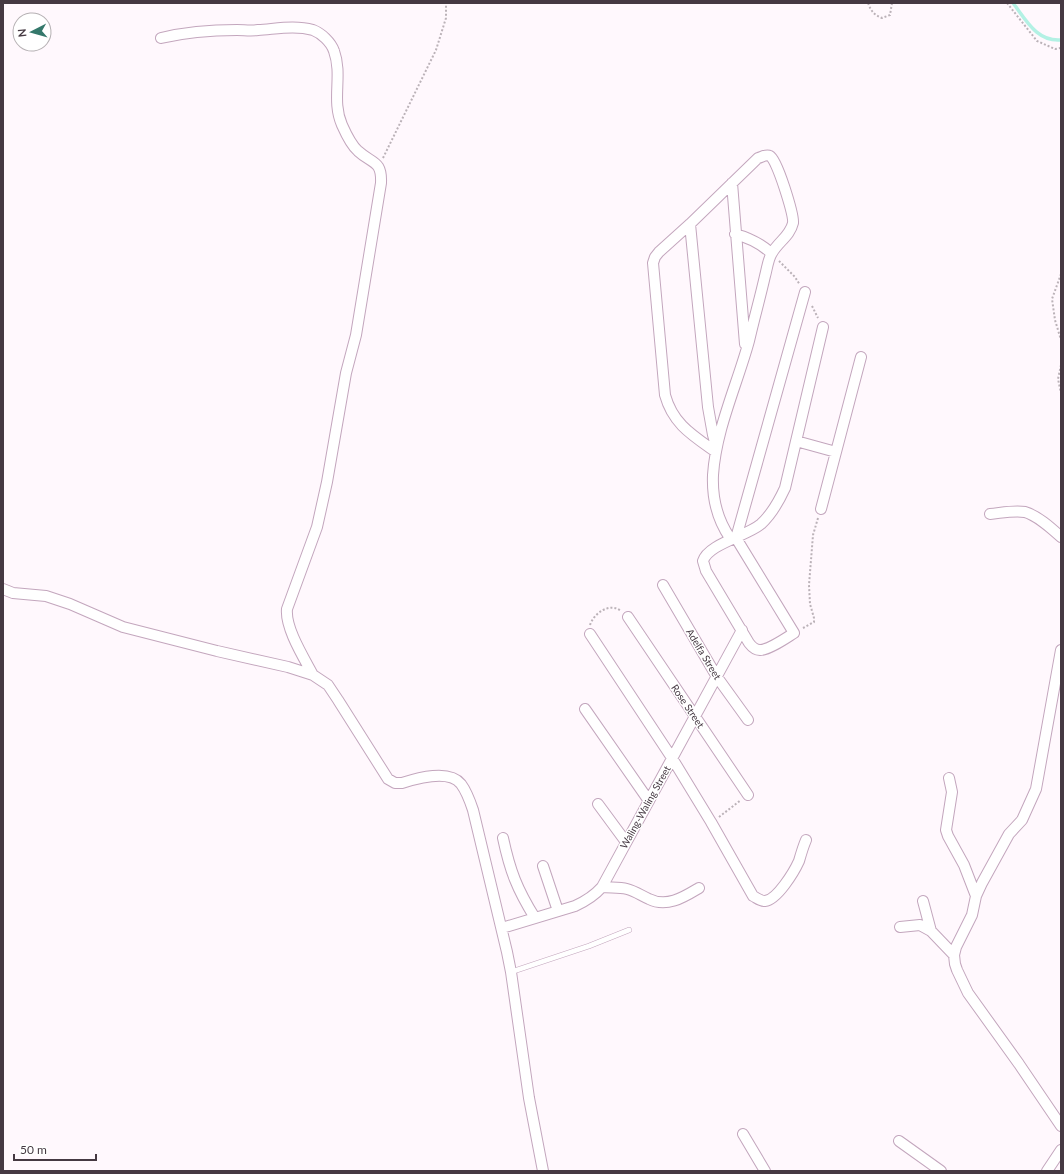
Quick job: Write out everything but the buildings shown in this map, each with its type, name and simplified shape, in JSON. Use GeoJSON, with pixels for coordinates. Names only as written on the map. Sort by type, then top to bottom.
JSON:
{"type":"FeatureCollection","features":[{"type":"Feature","properties":{"kind":"street"},"geometry":{"type":"LineString","coordinates":[[161,38],[178,34],[209,31],[285,28],[304,28],[325,37],[334,49],[337,63],[338,83],[336,101],[337,113],[342,125],[350,141],[358,151],[379,167],[381,171],[377,212],[356,335],[346,373],[318,527],[286,614],[291,630],[313,675]]}},
{"type":"Feature","properties":{"kind":"street"},"geometry":{"type":"LineString","coordinates":[[716,449],[687,430],[675,418],[668,408],[665,395],[654,263],[655,257],[762,156],[770,156],[773,159],[790,205],[793,214],[793,222],[787,235],[771,253],[746,352],[716,449],[713,476],[715,506],[720,519],[733,538],[794,633],[770,646],[759,650],[754,648],[742,630],[706,571],[703,561],[707,553],[733,538],[755,529],[763,522],[778,503],[785,488],[823,327]]}},
{"type":"Feature","properties":{"kind":"street"},"geometry":{"type":"LineString","coordinates":[[732,183],[735,234],[746,352]]}},
{"type":"Feature","properties":{"kind":"street"},"geometry":{"type":"LineString","coordinates":[[690,224],[710,426],[716,449]]}},
{"type":"Feature","properties":{"kind":"street"},"geometry":{"type":"LineString","coordinates":[[735,234],[755,240],[771,253]]}},
{"type":"Feature","properties":{"kind":"street"},"geometry":{"type":"LineString","coordinates":[[733,538],[805,292]]}},
{"type":"Feature","properties":{"kind":"street"},"geometry":{"type":"LineString","coordinates":[[821,509],[861,357]]}},
{"type":"Feature","properties":{"kind":"street"},"geometry":{"type":"LineString","coordinates":[[796,442],[836,452]]}},
{"type":"Feature","properties":{"kind":"street"},"geometry":{"type":"LineString","coordinates":[[990,514],[1024,512],[1050,526],[1061,537]]}},
{"type":"Feature","properties":{"kind":"street","name":"Adelfa Street"},"geometry":{"type":"LineString","coordinates":[[663,585],[717,677],[748,720]]}},
{"type":"Feature","properties":{"kind":"street"},"geometry":{"type":"LineString","coordinates":[[3,589],[13,593],[46,596],[70,604],[123,627],[217,651],[288,666],[313,675],[328,685],[388,778],[395,783],[402,783],[442,775],[455,778],[461,784],[473,810],[502,928],[511,972],[529,1098],[543,1171]]}},
{"type":"Feature","properties":{"kind":"street","name":"Rose Street"},"geometry":{"type":"LineString","coordinates":[[628,617],[748,795]]}},
{"type":"Feature","properties":{"kind":"street","name":"Waling-Waling Street"},"geometry":{"type":"LineString","coordinates":[[502,928],[586,901],[596,895],[602,888],[742,630]]}},
{"type":"Feature","properties":{"kind":"street"},"geometry":{"type":"LineString","coordinates":[[590,634],[672,758],[711,822],[753,896],[760,900],[766,901],[772,898],[786,883],[798,862],[806,840]]}},
{"type":"Feature","properties":{"kind":"street"},"geometry":{"type":"LineString","coordinates":[[1061,650],[1036,789],[1022,820],[1009,834],[976,896],[972,915],[956,947],[954,955],[957,970],[968,993],[1020,1064],[1061,1126]]}},
{"type":"Feature","properties":{"kind":"street"},"geometry":{"type":"LineString","coordinates":[[585,709],[649,801]]}},
{"type":"Feature","properties":{"kind":"street"},"geometry":{"type":"LineString","coordinates":[[949,778],[952,792],[946,830],[964,865],[976,896]]}},
{"type":"Feature","properties":{"kind":"street"},"geometry":{"type":"LineString","coordinates":[[598,804],[626,842]]}},
{"type":"Feature","properties":{"kind":"street"},"geometry":{"type":"LineString","coordinates":[[503,838],[514,880],[535,918]]}},
{"type":"Feature","properties":{"kind":"street"},"geometry":{"type":"LineString","coordinates":[[542,866],[558,911]]}},
{"type":"Feature","properties":{"kind":"street"},"geometry":{"type":"LineString","coordinates":[[602,888],[625,888],[661,903],[678,899],[699,888]]}},
{"type":"Feature","properties":{"kind":"street"},"geometry":{"type":"LineString","coordinates":[[923,901],[931,931]]}},
{"type":"Feature","properties":{"kind":"street"},"geometry":{"type":"LineString","coordinates":[[900,926],[920,925],[931,931],[954,955]]}},
{"type":"Feature","properties":{"kind":"street"},"geometry":{"type":"LineString","coordinates":[[743,1134],[765,1171]]}},
{"type":"Feature","properties":{"kind":"street"},"geometry":{"type":"LineString","coordinates":[[899,1141],[941,1171]]}},
{"type":"Feature","properties":{"kind":"street"},"geometry":{"type":"LineString","coordinates":[[1047,1171],[1061,1150]]}},
{"type":"Feature","properties":{"kind":"lane"},"geometry":{"type":"LineString","coordinates":[[511,972],[589,946],[629,930]]}},
{"type":"Feature","properties":{"kind":"path"},"geometry":{"type":"LineString","coordinates":[[379,167],[436,50],[446,18],[446,3]]}},
{"type":"Feature","properties":{"kind":"path"},"geometry":{"type":"LineString","coordinates":[[868,3],[875,16],[882,18],[890,15],[892,3]]}},
{"type":"Feature","properties":{"kind":"path"},"geometry":{"type":"LineString","coordinates":[[1007,3],[1037,41],[1055,48],[1061,48]]}},
{"type":"Feature","properties":{"kind":"path"},"geometry":{"type":"LineString","coordinates":[[1061,274],[1052,299],[1055,320],[1061,340]]}},
{"type":"Feature","properties":{"kind":"path"},"geometry":{"type":"LineString","coordinates":[[1061,365],[1058,379],[1061,393]]}},
{"type":"Feature","properties":{"kind":"path"},"geometry":{"type":"LineString","coordinates":[[794,633],[814,622],[810,604],[809,586],[813,535],[821,509]]}},
{"type":"Feature","properties":{"kind":"path"},"geometry":{"type":"LineString","coordinates":[[590,634],[592,618],[601,611],[610,608],[619,609],[628,617]]}},
{"type":"Feature","properties":{"kind":"path"},"geometry":{"type":"LineString","coordinates":[[711,822],[748,795]]}},
{"type":"Feature","properties":{"kind":"waterway"},"geometry":{"type":"LineString","coordinates":[[1013,3],[1033,29],[1039,34],[1053,40],[1061,40]]}}]}
